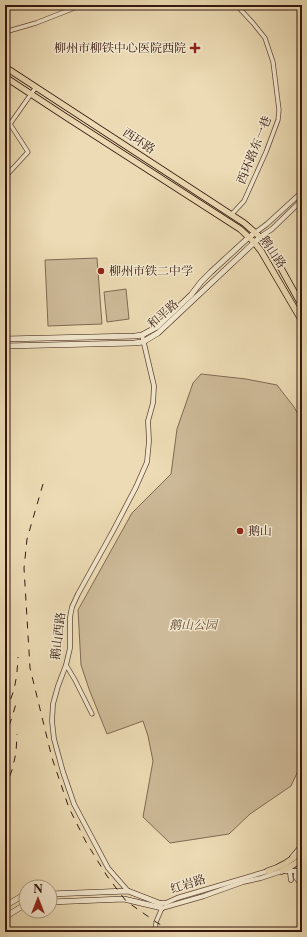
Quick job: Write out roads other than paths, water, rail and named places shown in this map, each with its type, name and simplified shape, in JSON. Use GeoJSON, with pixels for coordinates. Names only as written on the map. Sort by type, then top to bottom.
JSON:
{"type":"FeatureCollection","features":[{"type":"Feature","properties":{"kind":"main road","name":"西环路"},"geometry":{"type":"LineString","coordinates":[[5,67],[232,214],[260,237]]}},
{"type":"Feature","properties":{"kind":"main road","name":"西环路"},"geometry":{"type":"LineString","coordinates":[[5,77],[240,229],[248,237]]}},
{"type":"Feature","properties":{"kind":"main road","name":"和平路"},"geometry":{"type":"LineString","coordinates":[[5,339],[142,335],[157,327],[191,295],[211,272],[248,237],[255,233]]}},
{"type":"Feature","properties":{"kind":"main road","name":"鹅山路"},"geometry":{"type":"LineString","coordinates":[[248,237],[254,242],[265,257],[302,322]]}},
{"type":"Feature","properties":{"kind":"main road","name":"和平路"},"geometry":{"type":"LineString","coordinates":[[5,346],[100,345],[143,341],[158,333],[260,237]]}},
{"type":"Feature","properties":{"kind":"main road","name":"鹅山路"},"geometry":{"type":"LineString","coordinates":[[260,237],[272,252],[302,306]]}},
{"type":"Feature","properties":{"kind":"main road","name":"红岩路"},"geometry":{"type":"LineString","coordinates":[[282,871],[302,851]]}},
{"type":"Feature","properties":{"kind":"main road","name":"红岩路"},"geometry":{"type":"LineString","coordinates":[[268,871],[302,858]]}},
{"type":"Feature","properties":{"kind":"main road","name":"红岩路"},"geometry":{"type":"LineString","coordinates":[[58,894],[128,891],[160,906]]}},
{"type":"Feature","properties":{"kind":"main road"},"geometry":{"type":"LineString","coordinates":[[5,906],[18,898]]}},
{"type":"Feature","properties":{"kind":"main road"},"geometry":{"type":"LineString","coordinates":[[58,902],[124,899],[160,906]]}},
{"type":"Feature","properties":{"kind":"main road"},"geometry":{"type":"LineString","coordinates":[[5,917],[18,909]]}},
{"type":"Feature","properties":{"kind":"street"},"geometry":{"type":"LineString","coordinates":[[5,32],[36,23],[82,5]]}},
{"type":"Feature","properties":{"kind":"street","name":"西环路东一巷"},"geometry":{"type":"LineString","coordinates":[[232,214],[244,201],[273,133],[278,120],[279,110],[273,62],[265,38],[253,23],[235,5]]}},
{"type":"Feature","properties":{"kind":"street"},"geometry":{"type":"LineString","coordinates":[[5,126],[10,124],[36,87]]}},
{"type":"Feature","properties":{"kind":"street"},"geometry":{"type":"LineString","coordinates":[[5,177],[28,152],[10,124]]}},
{"type":"Feature","properties":{"kind":"street"},"geometry":{"type":"LineString","coordinates":[[255,233],[302,192]]}},
{"type":"Feature","properties":{"kind":"street"},"geometry":{"type":"LineString","coordinates":[[260,237],[272,229],[302,200]]}},
{"type":"Feature","properties":{"kind":"street","name":"鹅山西路"},"geometry":{"type":"LineString","coordinates":[[128,891],[108,868],[74,804],[54,739],[52,721],[53,704],[70,648],[70,617],[72,607],[114,531],[147,462],[149,441],[148,422],[153,403],[154,386],[142,335]]}},
{"type":"Feature","properties":{"kind":"street"},"geometry":{"type":"LineString","coordinates":[[66,665],[92,714]]}},
{"type":"Feature","properties":{"kind":"street"},"geometry":{"type":"LineString","coordinates":[[291,880],[291,863],[302,845]]}},
{"type":"Feature","properties":{"kind":"street"},"geometry":{"type":"LineString","coordinates":[[302,867],[296,876],[297,880],[302,884]]}},
{"type":"Feature","properties":{"kind":"street","name":"红岩路"},"geometry":{"type":"LineString","coordinates":[[160,906],[177,898],[268,871]]}},
{"type":"Feature","properties":{"kind":"street"},"geometry":{"type":"LineString","coordinates":[[282,871],[298,871]]}},
{"type":"Feature","properties":{"kind":"street","name":"红岩路"},"geometry":{"type":"LineString","coordinates":[[160,906],[204,896],[243,882],[282,871]]}},
{"type":"Feature","properties":{"kind":"street"},"geometry":{"type":"LineString","coordinates":[[155,932],[160,906]]}},
{"type":"Feature","properties":{"kind":"railway"},"geometry":{"type":"LineString","coordinates":[[43,484],[27,539],[24,568],[30,668],[52,758],[69,808],[86,842],[107,876],[126,901],[173,932]]}},
{"type":"Feature","properties":{"kind":"railway"},"geometry":{"type":"LineString","coordinates":[[5,712],[15,685],[18,657]]}},
{"type":"Feature","properties":{"kind":"railway"},"geometry":{"type":"LineString","coordinates":[[5,739],[17,701]]}},
{"type":"Feature","properties":{"kind":"railway"},"geometry":{"type":"LineString","coordinates":[[5,750],[8,734]]}},
{"type":"Feature","properties":{"kind":"railway"},"geometry":{"type":"LineString","coordinates":[[5,789],[16,753],[17,734]]}},
{"type":"Feature","properties":{"kind":"place","name":"柳州市柳铁中心医院西院"},"geometry":{"type":"Point","coordinates":[195,48]}},
{"type":"Feature","properties":{"kind":"place","name":"柳州市铁二中学"},"geometry":{"type":"Point","coordinates":[101,271]}},
{"type":"Feature","properties":{"kind":"place","name":"鹅山"},"geometry":{"type":"Point","coordinates":[240,531]}},
{"type":"Feature","properties":{"kind":"park label","name":"鹅山公园"},"geometry":{"type":"Point","coordinates":[193,625]}}]}
